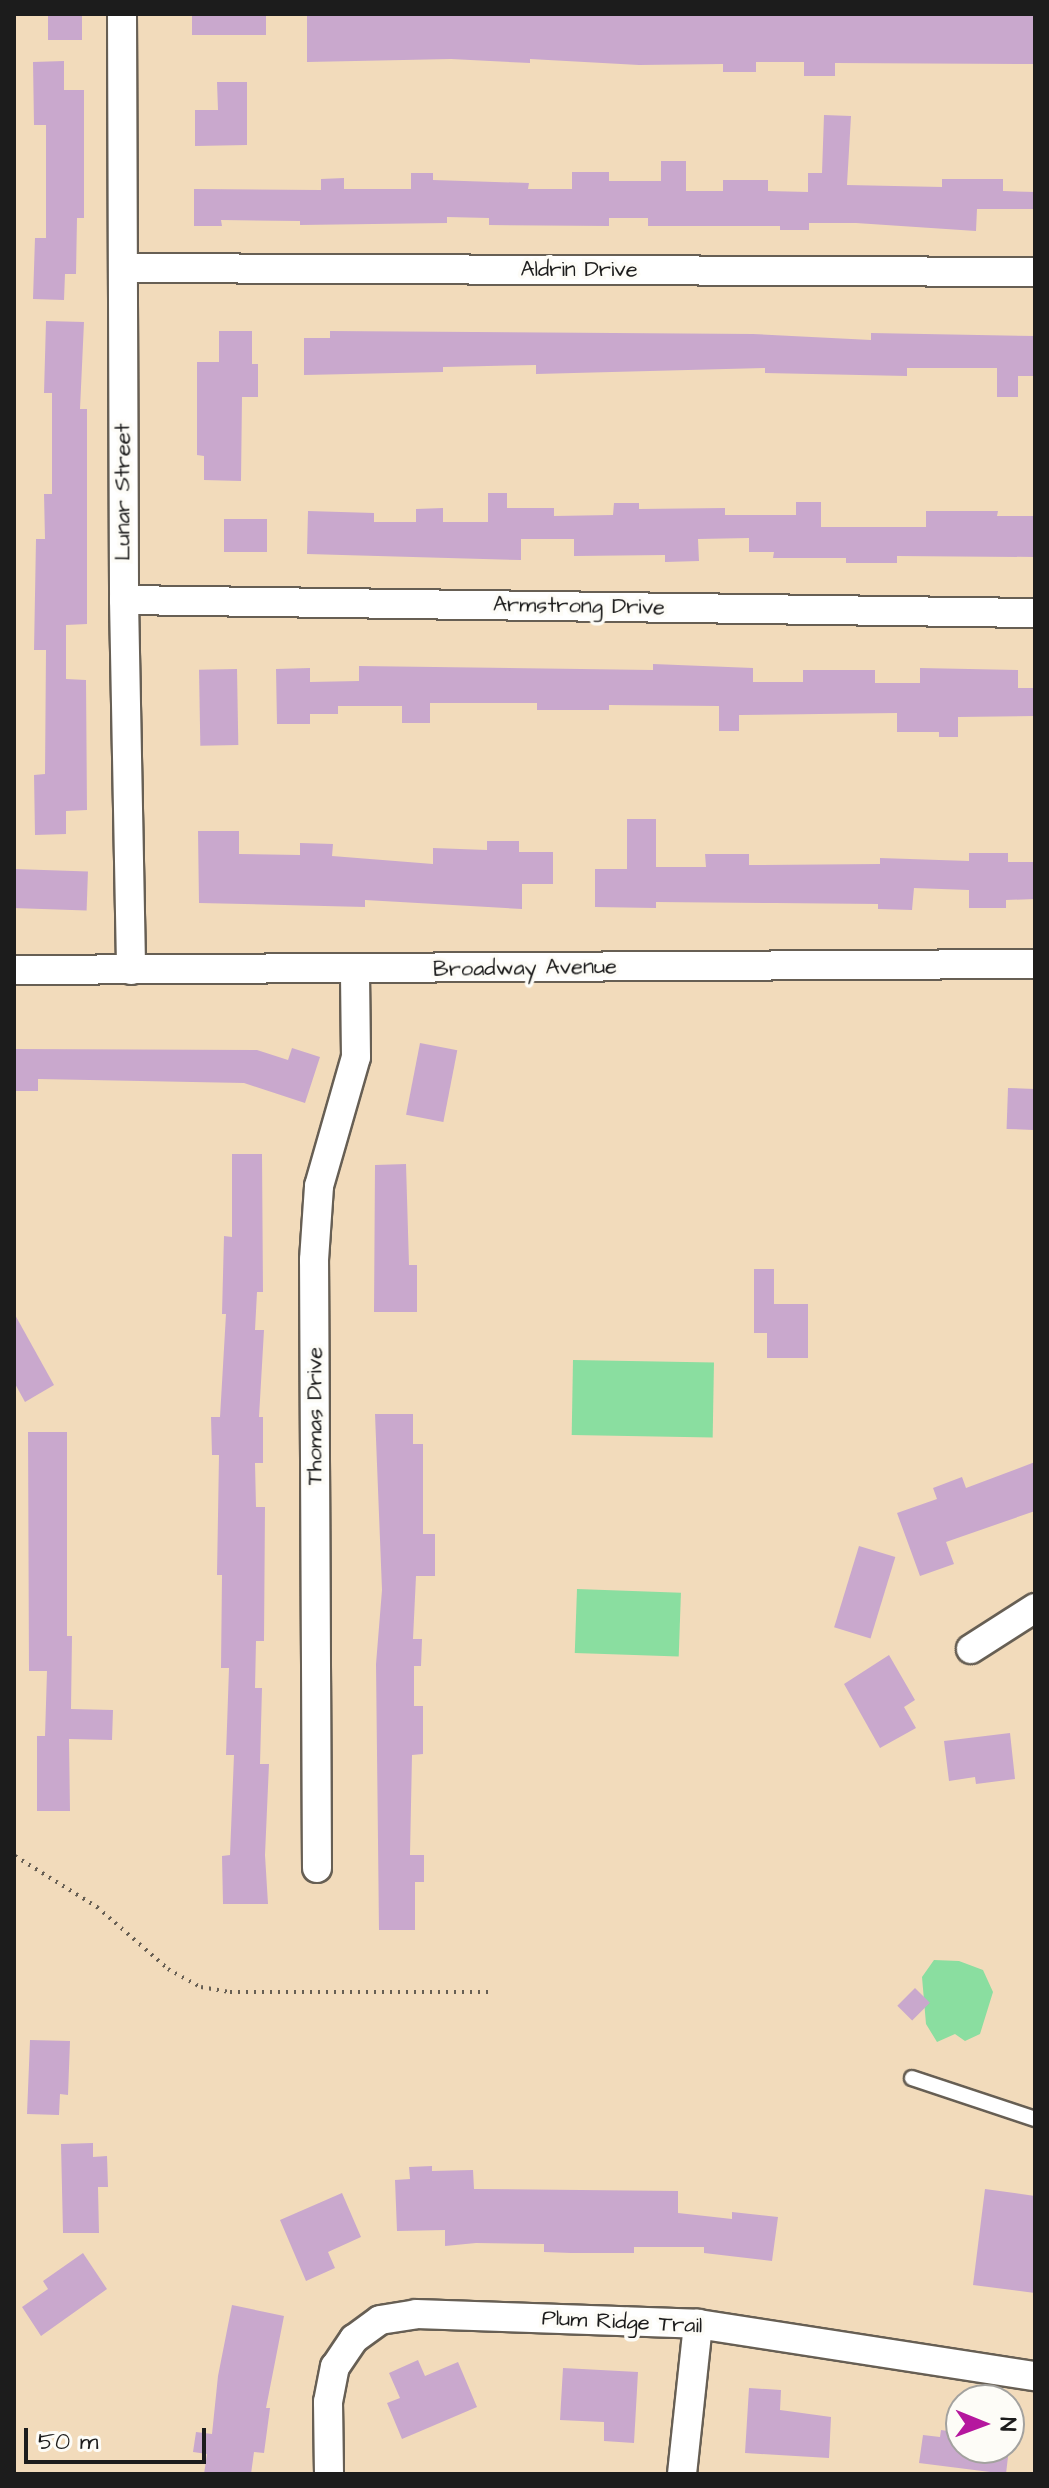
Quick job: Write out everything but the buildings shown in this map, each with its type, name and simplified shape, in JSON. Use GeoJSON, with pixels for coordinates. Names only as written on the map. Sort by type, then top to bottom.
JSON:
{"type":"FeatureCollection","features":[{"type":"Feature","properties":{"kind":"street","name":"Lunar Street"},"geometry":{"type":"LineString","coordinates":[[122,14],[124,600],[131,970]]}},
{"type":"Feature","properties":{"kind":"street","name":"Aldrin Drive"},"geometry":{"type":"LineString","coordinates":[[123,268],[1035,272]]}},
{"type":"Feature","properties":{"kind":"street","name":"Armstrong Drive"},"geometry":{"type":"LineString","coordinates":[[124,600],[1035,613]]}},
{"type":"Feature","properties":{"kind":"street","name":"Broadway Avenue"},"geometry":{"type":"LineString","coordinates":[[14,970],[1035,964]]}},
{"type":"Feature","properties":{"kind":"street","name":"Thomas Drive"},"geometry":{"type":"LineString","coordinates":[[317,1868],[314,1260],[319,1186],[356,1057],[355,970]]}},
{"type":"Feature","properties":{"kind":"street"},"geometry":{"type":"LineString","coordinates":[[971,1649],[1035,1608]]}},
{"type":"Feature","properties":{"kind":"street","name":"Plum Ridge Trail"},"geometry":{"type":"LineString","coordinates":[[329,2474],[328,2402],[335,2367],[354,2339],[380,2320],[416,2314],[698,2324],[1035,2376]]}},
{"type":"Feature","properties":{"kind":"street"},"geometry":{"type":"LineString","coordinates":[[682,2474],[698,2324]]}},
{"type":"Feature","properties":{"kind":"lane"},"geometry":{"type":"LineString","coordinates":[[912,2078],[1035,2119]]}},
{"type":"Feature","properties":{"kind":"path"},"geometry":{"type":"LineString","coordinates":[[15,1856],[97,1907],[168,1969],[201,1987],[230,1992],[494,1992]]}},
{"type":"Feature","properties":{"kind":"green space"},"geometry":{"type":"Polygon","coordinates":[[[573,1360],[714,1362],[713,1437],[572,1435],[573,1360]]]}},
{"type":"Feature","properties":{"kind":"green space"},"geometry":{"type":"Polygon","coordinates":[[[577,1589],[681,1593],[679,1657],[575,1653],[577,1589]]]}},
{"type":"Feature","properties":{"kind":"green space"},"geometry":{"type":"Polygon","coordinates":[[[934,1960],[959,1961],[983,1970],[993,1992],[980,2034],[965,2041],[955,2034],[937,2042],[926,2024],[922,1977],[934,1960]]]}}]}
